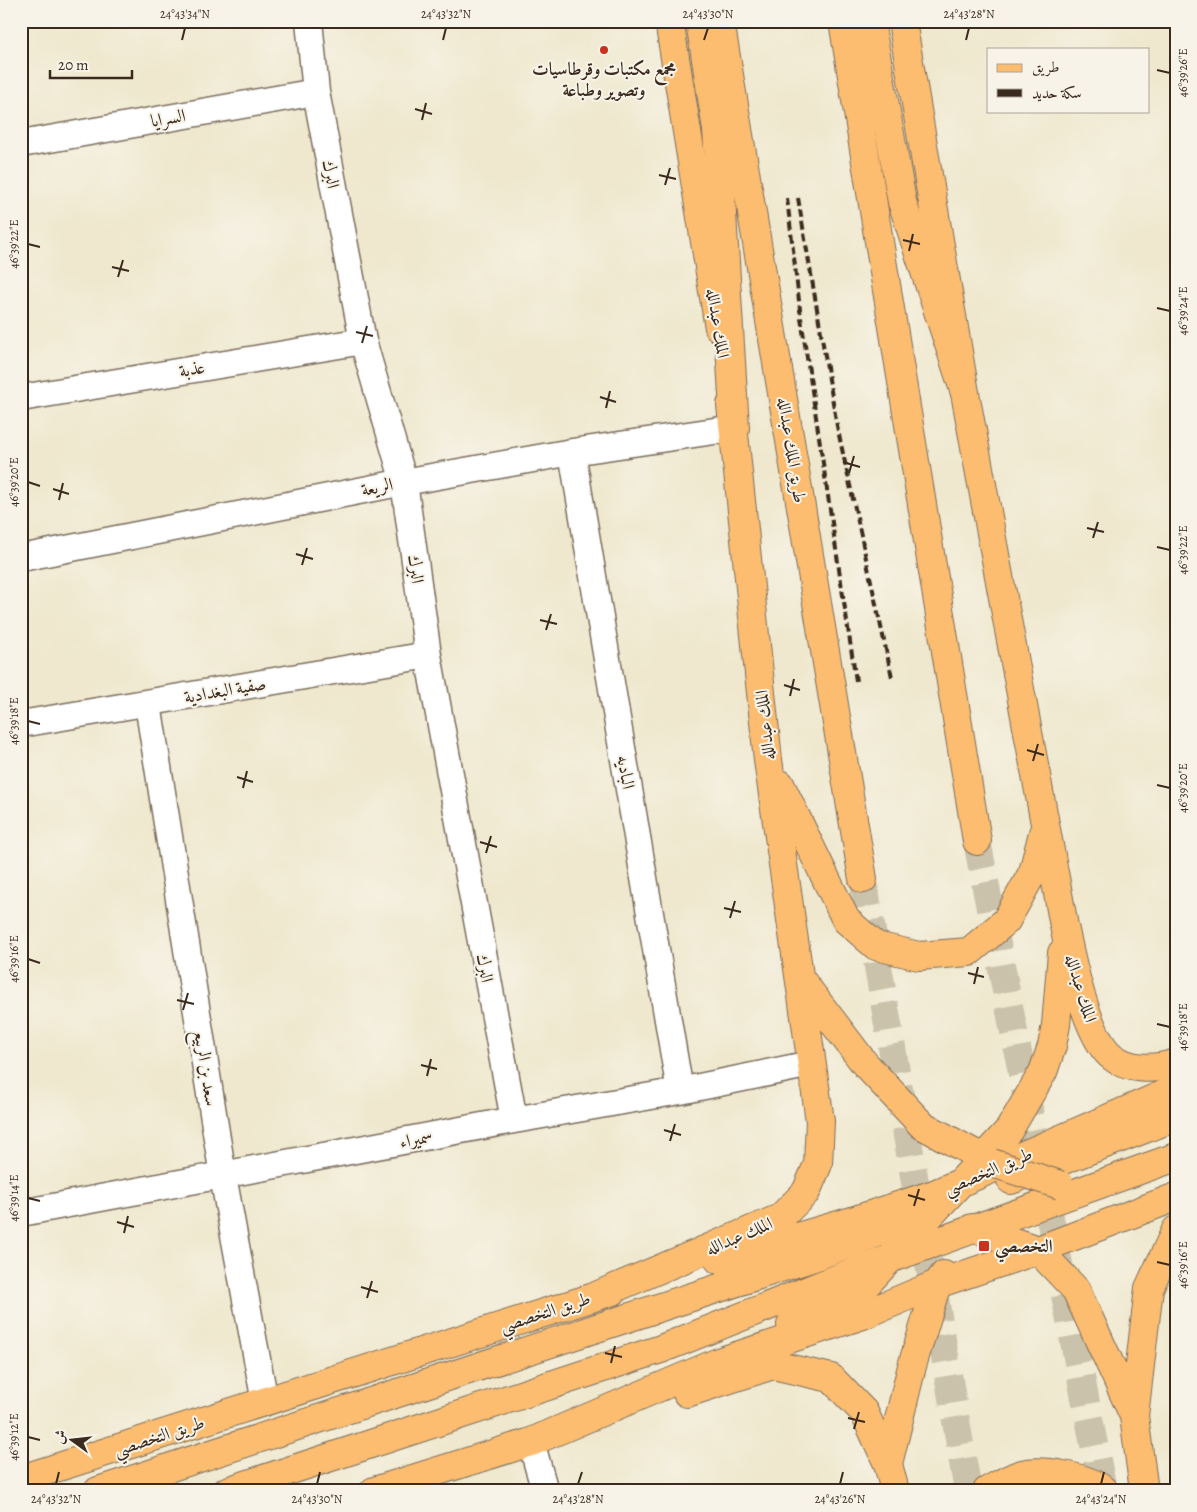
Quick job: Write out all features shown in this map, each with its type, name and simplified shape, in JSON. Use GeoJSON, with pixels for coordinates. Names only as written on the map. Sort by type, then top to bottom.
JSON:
{"type":"FeatureCollection","features":[{"type":"Feature","properties":{"kind":"main road","name":"الملك عبدالله"},"geometry":{"type":"LineString","coordinates":[[596,1296],[780,1218],[806,1192],[818,1164],[820,1121],[768,760],[735,428],[669,21]]}},
{"type":"Feature","properties":{"kind":"main road"},"geometry":{"type":"LineString","coordinates":[[700,21],[717,130],[735,428]]}},
{"type":"Feature","properties":{"kind":"main road","name":"طريق الملك عبدالله"},"geometry":{"type":"LineString","coordinates":[[720,21],[863,879]]}},
{"type":"Feature","properties":{"kind":"main road"},"geometry":{"type":"LineString","coordinates":[[842,21],[976,841]]}},
{"type":"Feature","properties":{"kind":"main road"},"geometry":{"type":"LineString","coordinates":[[870,21],[902,202],[965,393]]}},
{"type":"Feature","properties":{"kind":"main road","name":"الملك عبدالله"},"geometry":{"type":"LineString","coordinates":[[902,21],[965,393],[1064,926],[1076,980],[1093,1028],[1110,1055],[1129,1066],[1140,1068],[1163,1067],[1176,1063]]}},
{"type":"Feature","properties":{"kind":"main road"},"geometry":{"type":"LineString","coordinates":[[768,760],[846,920],[876,946],[919,956],[969,952],[1006,921],[1033,872],[1045,823]]}},
{"type":"Feature","properties":{"kind":"main road"},"geometry":{"type":"LineString","coordinates":[[531,1442],[721,1361],[862,1288],[888,1260],[922,1218],[987,1161],[1009,1130],[1044,1072],[1056,1026],[1064,926]]}},
{"type":"Feature","properties":{"kind":"main road"},"geometry":{"type":"LineString","coordinates":[[798,976],[865,1064],[922,1125],[987,1161],[1060,1185],[1087,1190],[1150,1193],[1176,1188]]}},
{"type":"Feature","properties":{"kind":"main road","name":"طريق التخصصي"},"geometry":{"type":"LineString","coordinates":[[21,1479],[596,1296],[850,1222],[960,1183],[1176,1089]]}},
{"type":"Feature","properties":{"kind":"main road"},"geometry":{"type":"LineString","coordinates":[[98,1491],[770,1271],[922,1218],[1021,1176],[1176,1116]]}},
{"type":"Feature","properties":{"kind":"main road","name":"طريق التخصصي"},"geometry":{"type":"LineString","coordinates":[[888,1464],[912,1366],[937,1284],[1021,1176],[1066,1137]]}},
{"type":"Feature","properties":{"kind":"main road"},"geometry":{"type":"LineString","coordinates":[[227,1491],[661,1349],[888,1260],[1176,1157]]}},
{"type":"Feature","properties":{"kind":"main road"},"geometry":{"type":"LineString","coordinates":[[721,1361],[863,1315],[937,1284],[1038,1250],[1176,1197]]}},
{"type":"Feature","properties":{"kind":"main road"},"geometry":{"type":"LineString","coordinates":[[850,1222],[922,1218],[978,1229],[1038,1250],[1076,1290],[1134,1416]]}},
{"type":"Feature","properties":{"kind":"main road"},"geometry":{"type":"LineString","coordinates":[[1144,1491],[1134,1416],[1149,1288],[1176,1230]]}},
{"type":"Feature","properties":{"kind":"main road"},"geometry":{"type":"LineString","coordinates":[[705,1264],[751,1255],[767,1266],[776,1282],[775,1297],[767,1315],[754,1331],[721,1361]]}},
{"type":"Feature","properties":{"kind":"main road"},"geometry":{"type":"LineString","coordinates":[[374,1491],[773,1365],[831,1378],[864,1412],[888,1464],[895,1491]]}},
{"type":"Feature","properties":{"kind":"main road"},"geometry":{"type":"LineString","coordinates":[[987,1491],[1023,1474],[1062,1474],[1099,1485],[1104,1491]]}},
{"type":"Feature","properties":{"kind":"street","name":"البرك"},"geometry":{"type":"LineString","coordinates":[[309,21],[316,92],[363,341],[404,482],[428,655],[514,1120]]}},
{"type":"Feature","properties":{"kind":"street","name":"السرايا"},"geometry":{"type":"LineString","coordinates":[[21,144],[316,92]]}},
{"type":"Feature","properties":{"kind":"street","name":"عذبة"},"geometry":{"type":"LineString","coordinates":[[21,398],[363,341]]}},
{"type":"Feature","properties":{"kind":"street","name":"الريعة"},"geometry":{"type":"LineString","coordinates":[[21,558],[404,482],[572,452],[735,428]]}},
{"type":"Feature","properties":{"kind":"street","name":"الباديه"},"geometry":{"type":"LineString","coordinates":[[572,452],[680,1091]]}},
{"type":"Feature","properties":{"kind":"street","name":"صفية البغدادية"},"geometry":{"type":"LineString","coordinates":[[21,724],[148,704],[428,655]]}},
{"type":"Feature","properties":{"kind":"street","name":"سعد بن الربيع"},"geometry":{"type":"LineString","coordinates":[[148,704],[223,1176],[265,1402]]}},
{"type":"Feature","properties":{"kind":"street","name":"سميراء"},"geometry":{"type":"LineString","coordinates":[[21,1213],[514,1120],[680,1091],[811,1064]]}},
{"type":"Feature","properties":{"kind":"street"},"geometry":{"type":"LineString","coordinates":[[531,1442],[545,1491]]}},
{"type":"Feature","properties":{"kind":"tunnel"},"geometry":{"type":"LineString","coordinates":[[977,841],[1103,1491]]}},
{"type":"Feature","properties":{"kind":"tunnel"},"geometry":{"type":"LineString","coordinates":[[863,879],[968,1491]]}},
{"type":"Feature","properties":{"kind":"railway"},"geometry":{"type":"LineString","coordinates":[[787,198],[801,318],[856,681]]}},
{"type":"Feature","properties":{"kind":"railway"},"geometry":{"type":"LineString","coordinates":[[798,198],[837,426],[892,677]]}},
{"type":"Feature","properties":{"kind":"place","name":"مجمع مكتبات وقرطاسيات وتصوير وطباعة"},"geometry":{"type":"Point","coordinates":[604,50]}},
{"type":"Feature","properties":{"kind":"place","name":"التخصصي"},"geometry":{"type":"Point","coordinates":[984,1246]}}]}
